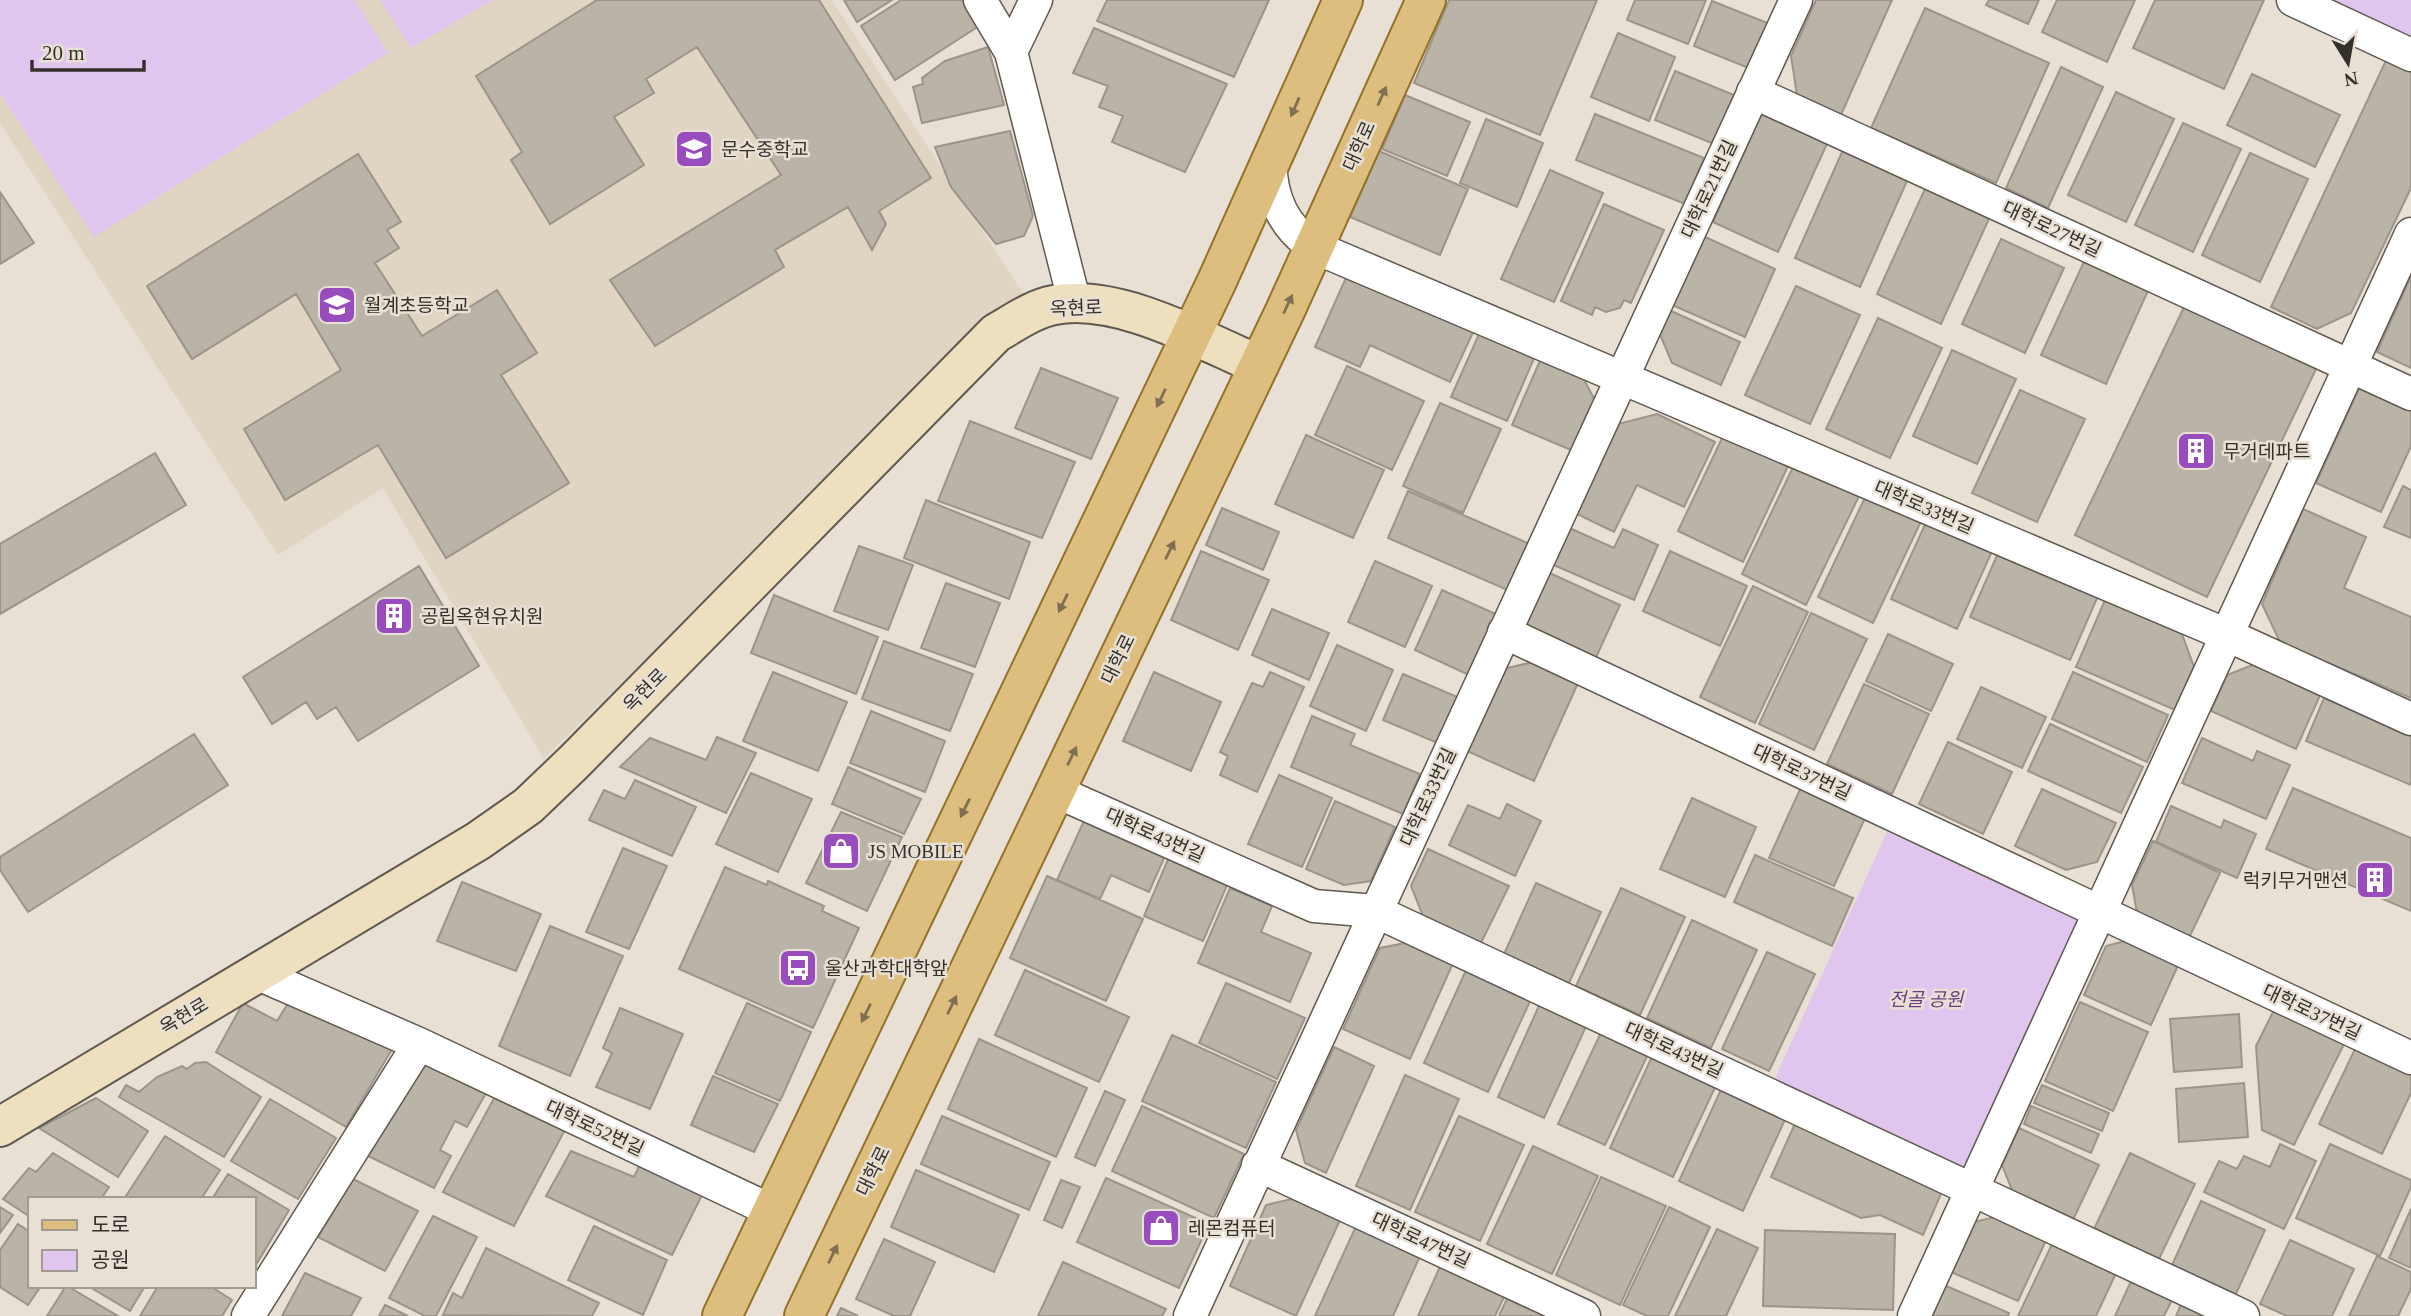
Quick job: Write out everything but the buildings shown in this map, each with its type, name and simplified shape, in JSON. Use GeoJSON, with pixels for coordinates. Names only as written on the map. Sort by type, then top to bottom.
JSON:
{"type":"FeatureCollection","features":[{"type":"Feature","properties":{"kind":"main road"},"geometry":{"type":"LineString","coordinates":[[722,1316],[1190,336],[1343,0]]}},
{"type":"Feature","properties":{"kind":"main road","name":"대학로"},"geometry":{"type":"LineString","coordinates":[[804,1316],[1259,365],[1426,0]]}},
{"type":"Feature","properties":{"kind":"main road","name":"옥현로"},"geometry":{"type":"LineString","coordinates":[[0,1127],[478,841],[528,806],[575,762],[996,333],[1034,311],[1054,305],[1101,305],[1131,311],[1259,365]]}},
{"type":"Feature","properties":{"kind":"street"},"geometry":{"type":"LineString","coordinates":[[980,0],[1011,52],[1075,304]]}},
{"type":"Feature","properties":{"kind":"street"},"geometry":{"type":"LineString","coordinates":[[1011,52],[1036,0]]}},
{"type":"Feature","properties":{"kind":"street","name":"대학로21번길"},"geometry":{"type":"LineString","coordinates":[[1622,379],[1796,0]]}},
{"type":"Feature","properties":{"kind":"street"},"geometry":{"type":"LineString","coordinates":[[2293,0],[2411,55]]}},
{"type":"Feature","properties":{"kind":"street","name":"대학로27번길"},"geometry":{"type":"LineString","coordinates":[[1753,92],[2411,394]]}},
{"type":"Feature","properties":{"kind":"street","name":"대학로33번길"},"geometry":{"type":"LineString","coordinates":[[1270,161],[1272,191],[1281,213],[1297,237],[1314,247],[2227,635],[2411,719]]}},
{"type":"Feature","properties":{"kind":"street"},"geometry":{"type":"LineString","coordinates":[[1914,1316],[2411,234]]}},
{"type":"Feature","properties":{"kind":"street","name":"대학로33번길"},"geometry":{"type":"LineString","coordinates":[[1375,911],[1622,379]]}},
{"type":"Feature","properties":{"kind":"street","name":"대학로37번길"},"geometry":{"type":"LineString","coordinates":[[1504,632],[2411,1058]]}},
{"type":"Feature","properties":{"kind":"street","name":"대학로43번길"},"geometry":{"type":"LineString","coordinates":[[1055,791],[1314,906],[1375,911],[2243,1316]]}},
{"type":"Feature","properties":{"kind":"street"},"geometry":{"type":"LineString","coordinates":[[1190,1316],[1375,911]]}},
{"type":"Feature","properties":{"kind":"street","name":"대학로52번길"},"geometry":{"type":"LineString","coordinates":[[256,973],[419,1044],[772,1211]]}},
{"type":"Feature","properties":{"kind":"street"},"geometry":{"type":"LineString","coordinates":[[248,1316],[419,1044]]}},
{"type":"Feature","properties":{"kind":"street","name":"대학로47번길"},"geometry":{"type":"LineString","coordinates":[[1258,1165],[1584,1316]]}},
{"type":"Feature","properties":{"kind":"shaded area"},"geometry":{"type":"Polygon","coordinates":[[[0,0],[832,0],[1027,299],[729,578],[544,759],[383,488],[278,555],[0,123],[0,0]]]}},
{"type":"Feature","properties":{"kind":"green space"},"geometry":{"type":"Polygon","coordinates":[[[0,0],[355,0],[388,53],[94,237],[0,93],[0,0]]]}},
{"type":"Feature","properties":{"kind":"green space"},"geometry":{"type":"Polygon","coordinates":[[[380,0],[493,0],[411,48],[380,0]]]}},
{"type":"Feature","properties":{"kind":"green space"},"geometry":{"type":"Polygon","coordinates":[[[2333,0],[2411,0],[2411,36],[2333,0]]]}},
{"type":"Feature","properties":{"kind":"green space","name":"전골 공원"},"geometry":{"type":"Polygon","coordinates":[[[1887,832],[2080,918],[1962,1169],[1775,1078],[1887,832]]]}},
{"type":"Feature","properties":{"kind":"place","name":"문수중학교"},"geometry":{"type":"Point","coordinates":[694,149]}},
{"type":"Feature","properties":{"kind":"place","name":"월계초등학교"},"geometry":{"type":"Point","coordinates":[337,305]}},
{"type":"Feature","properties":{"kind":"place","name":"무거데파트"},"geometry":{"type":"Point","coordinates":[2196,451]}},
{"type":"Feature","properties":{"kind":"place","name":"공립옥현유치원"},"geometry":{"type":"Point","coordinates":[394,616]}},
{"type":"Feature","properties":{"kind":"place","name":"JS MOBILE"},"geometry":{"type":"Point","coordinates":[841,851]}},
{"type":"Feature","properties":{"kind":"place","name":"럭키무거맨션"},"geometry":{"type":"Point","coordinates":[2375,880]}},
{"type":"Feature","properties":{"kind":"place","name":"울산과학대학앞"},"geometry":{"type":"Point","coordinates":[798,968]}},
{"type":"Feature","properties":{"kind":"place","name":"레몬컴퓨터"},"geometry":{"type":"Point","coordinates":[1161,1228]}}]}
